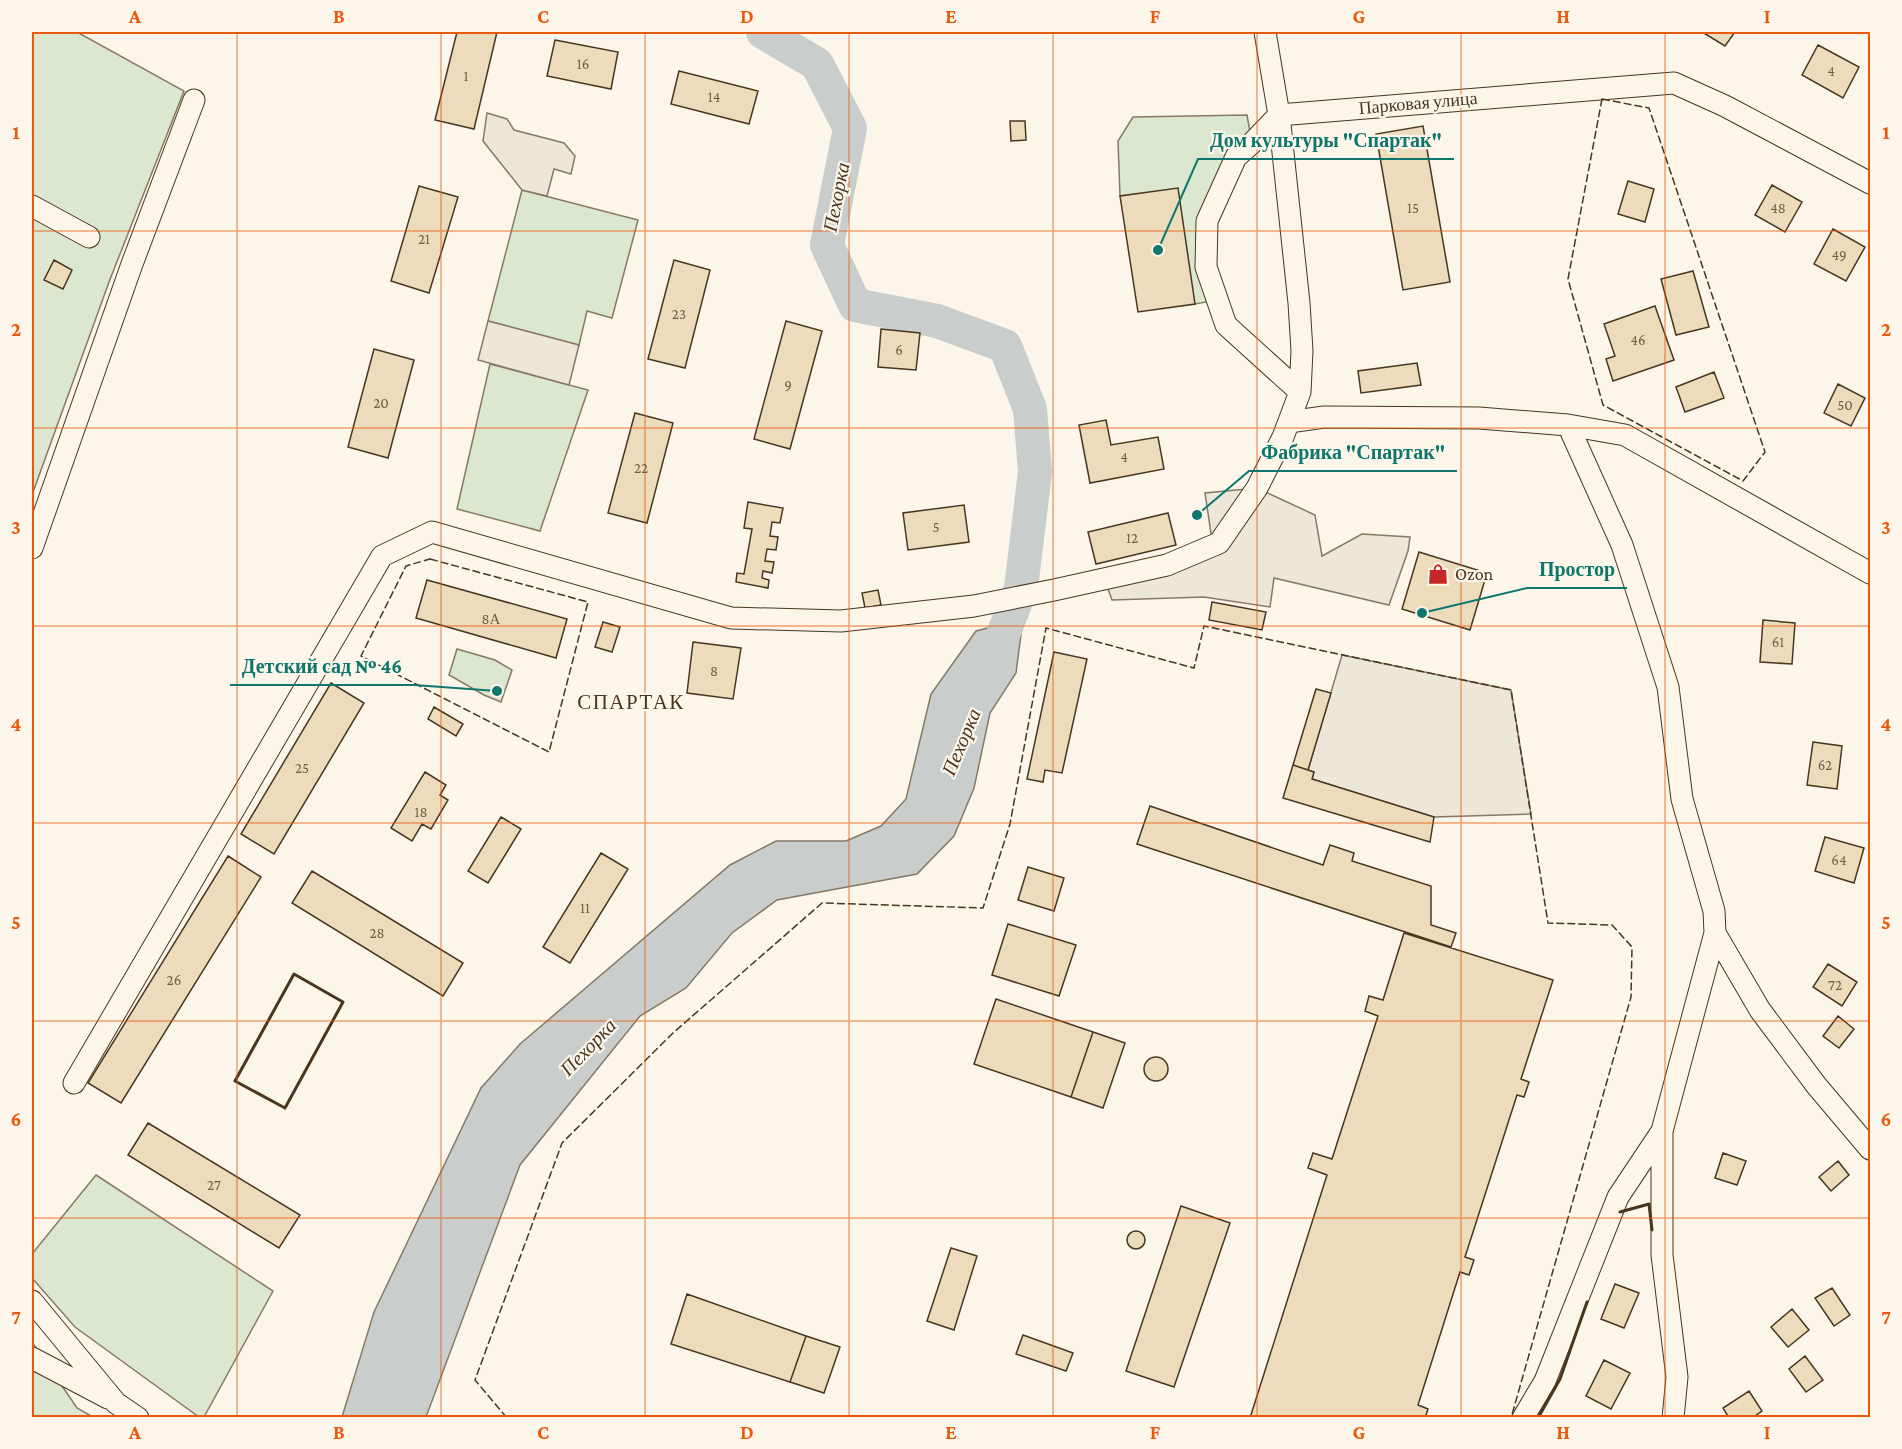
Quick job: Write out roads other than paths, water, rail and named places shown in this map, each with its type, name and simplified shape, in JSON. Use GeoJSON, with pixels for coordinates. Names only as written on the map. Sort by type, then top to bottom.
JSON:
{"type":"FeatureCollection","features":[{"type":"Feature","properties":{"kind":"street"},"geometry":{"type":"LineString","coordinates":[[74,1083],[382,556],[432,532],[731,618],[841,621],[974,606],[1054,590],[1167,565],[1219,543],[1257,488],[1283,437],[1300,392],[1302,351],[1299,303],[1279,114],[1265,32]]}},
{"type":"Feature","properties":{"kind":"street","name":"Парковая улица"},"geometry":{"type":"LineString","coordinates":[[1279,114],[1674,83],[1725,106],[1870,183]]}},
{"type":"Feature","properties":{"kind":"street"},"geometry":{"type":"LineString","coordinates":[[32,548],[132,264],[194,100]]}},
{"type":"Feature","properties":{"kind":"street"},"geometry":{"type":"LineString","coordinates":[[1279,114],[1236,157],[1207,221],[1206,267],[1226,325],[1300,392]]}},
{"type":"Feature","properties":{"kind":"street"},"geometry":{"type":"LineString","coordinates":[[32,206],[89,237]]}},
{"type":"Feature","properties":{"kind":"street"},"geometry":{"type":"LineString","coordinates":[[1289,422],[1324,417],[1467,418],[1568,425],[1625,435],[1870,573]]}},
{"type":"Feature","properties":{"kind":"street"},"geometry":{"type":"LineString","coordinates":[[1568,425],[1622,545],[1668,687],[1682,799],[1714,911],[1715,933],[1662,1131],[1662,1255],[1677,1377],[1673,1418]]}},
{"type":"Feature","properties":{"kind":"street"},"geometry":{"type":"LineString","coordinates":[[1715,933],[1760,1010],[1816,1085],[1870,1149]]}},
{"type":"Feature","properties":{"kind":"street"},"geometry":{"type":"LineString","coordinates":[[1523,1418],[1545,1381],[1618,1197],[1662,1131]]}},
{"type":"Feature","properties":{"kind":"street"},"geometry":{"type":"LineString","coordinates":[[32,1301],[116,1403]]}},
{"type":"Feature","properties":{"kind":"street"},"geometry":{"type":"LineString","coordinates":[[32,1358],[116,1403],[138,1418]]}},
{"type":"Feature","properties":{"kind":"water"},"geometry":{"type":"Polygon","coordinates":[[[1023,619],[1016,673],[990,713],[974,788],[954,836],[917,874],[777,900],[732,933],[686,988],[640,1016],[520,1165],[426,1417],[342,1417],[374,1312],[481,1088],[520,1044],[730,865],[776,841],[846,841],[881,826],[906,799],[931,694],[976,631],[1023,619]]]}},
{"type":"Feature","properties":{"kind":"waterway","name":"Пехорка"},"geometry":{"type":"LineString","coordinates":[[763,32],[817,64],[850,128],[827,245],[855,305],[937,321],[1005,346],[1030,409],[1035,472],[1021,588],[991,666]]}},
{"type":"Feature","properties":{"kind":"place","name":"Дом культуры \"Спартак\""},"geometry":{"type":"Point","coordinates":[1158,250]}},
{"type":"Feature","properties":{"kind":"place","name":"Фабрика \"Спартак\""},"geometry":{"type":"Point","coordinates":[1197,515]}},
{"type":"Feature","properties":{"kind":"place","name":"Ozon"},"geometry":{"type":"Point","coordinates":[1438,574]}},
{"type":"Feature","properties":{"kind":"place","name":"Простор"},"geometry":{"type":"Point","coordinates":[1422,613]}},
{"type":"Feature","properties":{"kind":"place","name":"Детский сад № 46"},"geometry":{"type":"Point","coordinates":[497,691]}},
{"type":"Feature","properties":{"kind":"district","name":"СПАРТАК"},"geometry":{"type":"Point","coordinates":[631,702]}}]}
